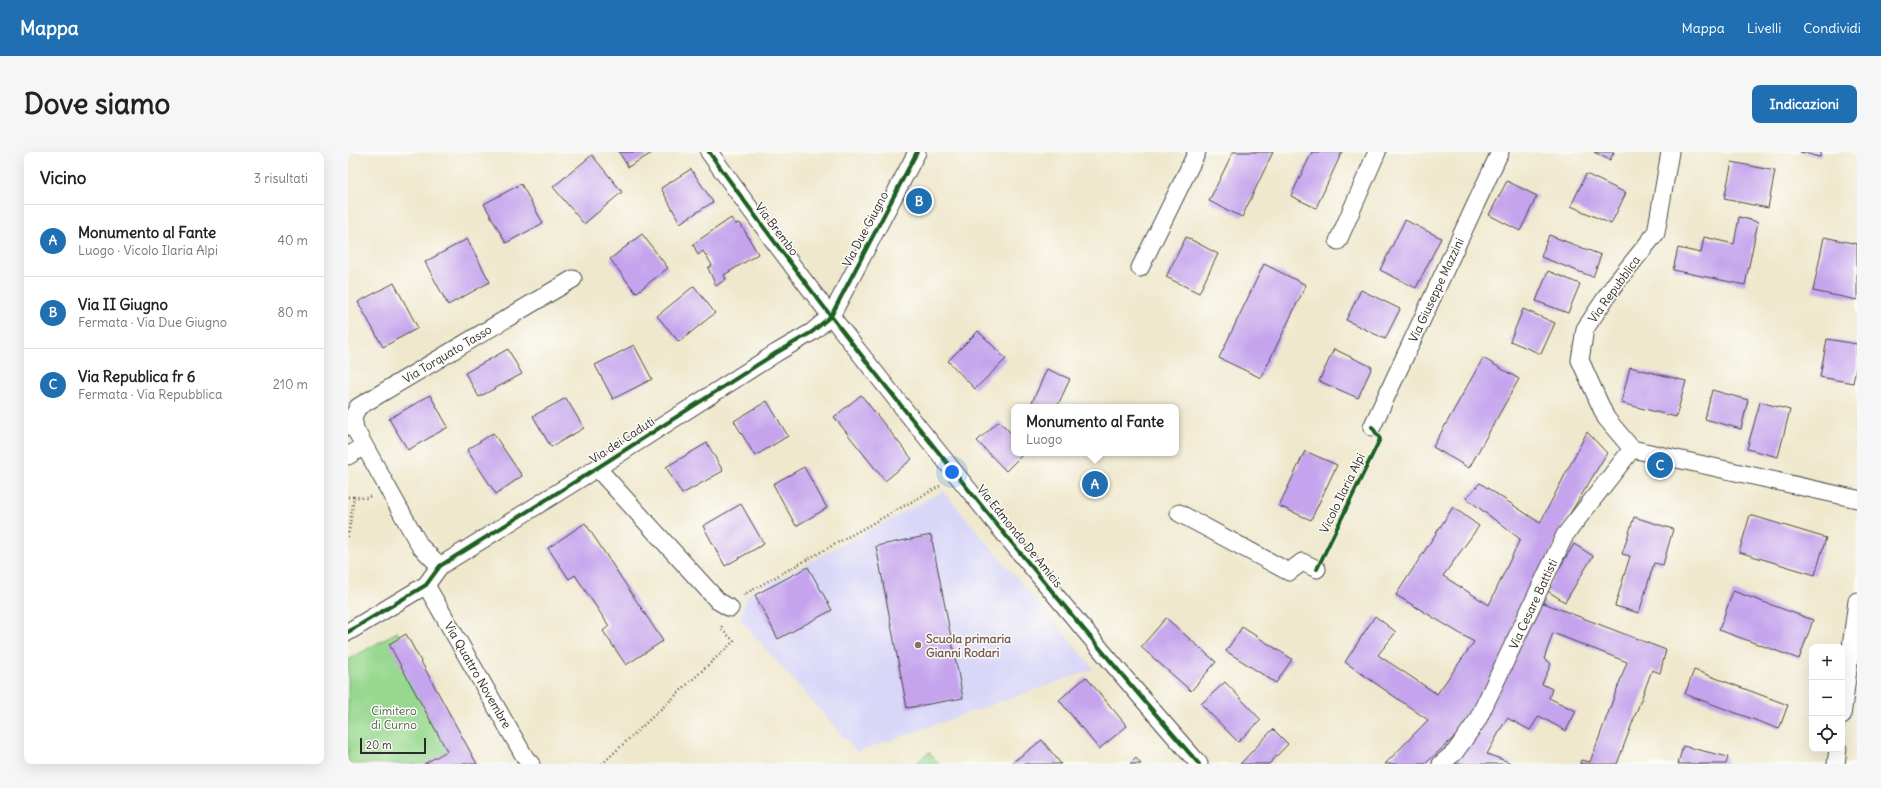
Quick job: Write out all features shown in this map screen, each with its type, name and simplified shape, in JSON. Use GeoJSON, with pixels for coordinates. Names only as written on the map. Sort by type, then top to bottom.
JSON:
{"type":"FeatureCollection","features":[{"type":"Feature","properties":{"kind":"street","name":"Via Brembo"},"geometry":{"type":"LineString","coordinates":[[709,152],[831,316]]}},
{"type":"Feature","properties":{"kind":"street","name":"Via Due Giugno"},"geometry":{"type":"LineString","coordinates":[[831,316],[917,152]]}},
{"type":"Feature","properties":{"kind":"street"},"geometry":{"type":"LineString","coordinates":[[1140,268],[1197,152]]}},
{"type":"Feature","properties":{"kind":"street"},"geometry":{"type":"LineString","coordinates":[[1338,241],[1377,152]]}},
{"type":"Feature","properties":{"kind":"street","name":"Via Giuseppe Mazzini"},"geometry":{"type":"LineString","coordinates":[[1372,427],[1500,152]]}},
{"type":"Feature","properties":{"kind":"street","name":"Via Repubblica"},"geometry":{"type":"LineString","coordinates":[[1632,449],[1606,418],[1580,360],[1585,329],[1615,284],[1656,233],[1670,152]]}},
{"type":"Feature","properties":{"kind":"street","name":"Via Torquato Tasso"},"geometry":{"type":"LineString","coordinates":[[440,566],[420,546],[355,429],[352,417],[358,407],[573,279]]}},
{"type":"Feature","properties":{"kind":"street","name":"Via dei Caduti"},"geometry":{"type":"LineString","coordinates":[[426,585],[440,566],[597,468],[776,353],[812,332],[831,316]]}},
{"type":"Feature","properties":{"kind":"street","name":"Via Edmondo De Amicis"},"geometry":{"type":"LineString","coordinates":[[831,316],[958,476],[1143,701],[1199,764]]}},
{"type":"Feature","properties":{"kind":"street"},"geometry":{"type":"LineString","coordinates":[[348,456],[364,446]]}},
{"type":"Feature","properties":{"kind":"street"},"geometry":{"type":"LineString","coordinates":[[1632,449],[1857,499]]}},
{"type":"Feature","properties":{"kind":"street","name":"Via Cesare Battisti"},"geometry":{"type":"LineString","coordinates":[[1441,764],[1455,752],[1477,721],[1565,536],[1632,449]]}},
{"type":"Feature","properties":{"kind":"street"},"geometry":{"type":"LineString","coordinates":[[597,468],[718,601],[730,608]]}},
{"type":"Feature","properties":{"kind":"street"},"geometry":{"type":"LineString","coordinates":[[1179,513],[1289,572],[1302,562],[1317,569]]}},
{"type":"Feature","properties":{"kind":"street"},"geometry":{"type":"LineString","coordinates":[[348,632],[426,585]]}},
{"type":"Feature","properties":{"kind":"street","name":"Via Quattro Novembre"},"geometry":{"type":"LineString","coordinates":[[426,585],[531,764]]}},
{"type":"Feature","properties":{"kind":"street"},"geometry":{"type":"LineString","coordinates":[[1845,693],[1857,601]]}},
{"type":"Feature","properties":{"kind":"street"},"geometry":{"type":"LineString","coordinates":[[1836,764],[1838,752]]}},
{"type":"Feature","properties":{"kind":"path"},"geometry":{"type":"LineString","coordinates":[[602,764],[734,641],[721,629],[733,601],[958,476]]}},
{"type":"Feature","properties":{"kind":"path"},"geometry":{"type":"LineString","coordinates":[[348,497],[367,498],[387,486]]}},
{"type":"Feature","properties":{"kind":"path"},"geometry":{"type":"LineString","coordinates":[[348,537],[354,497]]}},
{"type":"Feature","properties":{"kind":"shaded area","name":"Scuola primaria Gianni Rodari"},"geometry":{"type":"Polygon","coordinates":[[[943,491],[1094,669],[857,752],[740,620],[747,595],[943,491]]]}},
{"type":"Feature","properties":{"kind":"green space","name":"Cimitero di Curno"},"geometry":{"type":"Polygon","coordinates":[[[397,632],[463,743],[464,764],[348,764],[348,660],[397,632]]]}},
{"type":"Feature","properties":{"kind":"green space"},"geometry":{"type":"Polygon","coordinates":[[[929,752],[939,764],[915,764],[929,752]]]}},
{"type":"Feature","properties":{"kind":"building"},"geometry":{"type":"Polygon","coordinates":[[[619,152],[652,152],[652,153],[628,167],[619,152]]]}},
{"type":"Feature","properties":{"kind":"building"},"geometry":{"type":"Polygon","coordinates":[[[1233,152],[1273,152],[1242,217],[1209,201],[1233,152]]]}},
{"type":"Feature","properties":{"kind":"building"},"geometry":{"type":"Polygon","coordinates":[[[1312,152],[1342,152],[1316,208],[1291,196],[1312,152]]]}},
{"type":"Feature","properties":{"kind":"building"},"geometry":{"type":"Polygon","coordinates":[[[1594,152],[1614,152],[1610,160],[1594,152]]]}},
{"type":"Feature","properties":{"kind":"building"},"geometry":{"type":"Polygon","coordinates":[[[1800,152],[1821,152],[1820,157],[1800,152]]]}},
{"type":"Feature","properties":{"kind":"building"},"geometry":{"type":"Polygon","coordinates":[[[592,155],[622,192],[584,224],[553,187],[592,155]]]}},
{"type":"Feature","properties":{"kind":"building"},"geometry":{"type":"Polygon","coordinates":[[[1732,162],[1775,171],[1768,208],[1724,199],[1732,162]]]}},
{"type":"Feature","properties":{"kind":"building"},"geometry":{"type":"Polygon","coordinates":[[[691,169],[713,202],[680,223],[661,188],[691,169]]]}},
{"type":"Feature","properties":{"kind":"building"},"geometry":{"type":"Polygon","coordinates":[[[1586,174],[1626,193],[1611,224],[1571,206],[1586,174]]]}},
{"type":"Feature","properties":{"kind":"building"},"geometry":{"type":"Polygon","coordinates":[[[1507,181],[1537,196],[1520,231],[1489,215],[1507,181]]]}},
{"type":"Feature","properties":{"kind":"building"},"geometry":{"type":"Polygon","coordinates":[[[521,184],[543,223],[506,243],[484,204],[521,184]]]}},
{"type":"Feature","properties":{"kind":"building"},"geometry":{"type":"Polygon","coordinates":[[[1739,217],[1758,222],[1745,285],[1673,270],[1678,248],[1701,253],[1704,237],[1734,244],[1739,217]]]}},
{"type":"Feature","properties":{"kind":"building"},"geometry":{"type":"Polygon","coordinates":[[[731,218],[735,224],[740,223],[758,254],[724,275],[726,279],[716,286],[708,268],[712,265],[703,251],[698,255],[693,244],[731,218]]]}},
{"type":"Feature","properties":{"kind":"building"},"geometry":{"type":"Polygon","coordinates":[[[1405,220],[1441,238],[1416,288],[1380,270],[1405,220]]]}},
{"type":"Feature","properties":{"kind":"building"},"geometry":{"type":"Polygon","coordinates":[[[642,234],[668,268],[636,293],[610,259],[642,234]]]}},
{"type":"Feature","properties":{"kind":"building"},"geometry":{"type":"Polygon","coordinates":[[[1549,235],[1601,255],[1593,277],[1541,257],[1549,235]]]}},
{"type":"Feature","properties":{"kind":"building"},"geometry":{"type":"Polygon","coordinates":[[[1186,237],[1218,254],[1199,293],[1166,277],[1186,237]]]}},
{"type":"Feature","properties":{"kind":"building"},"geometry":{"type":"Polygon","coordinates":[[[1824,237],[1857,244],[1857,300],[1813,291],[1824,237]]]}},
{"type":"Feature","properties":{"kind":"building"},"geometry":{"type":"Polygon","coordinates":[[[467,239],[490,282],[448,305],[425,262],[467,239]]]}},
{"type":"Feature","properties":{"kind":"building"},"geometry":{"type":"Polygon","coordinates":[[[1264,264],[1306,285],[1261,378],[1219,358],[1264,264]]]}},
{"type":"Feature","properties":{"kind":"building"},"geometry":{"type":"Polygon","coordinates":[[[1548,271],[1580,284],[1568,313],[1536,301],[1548,271]]]}},
{"type":"Feature","properties":{"kind":"building"},"geometry":{"type":"Polygon","coordinates":[[[394,283],[418,328],[383,347],[358,302],[394,283]]]}},
{"type":"Feature","properties":{"kind":"building"},"geometry":{"type":"Polygon","coordinates":[[[694,286],[715,313],[679,342],[657,316],[694,286]]]}},
{"type":"Feature","properties":{"kind":"building"},"geometry":{"type":"Polygon","coordinates":[[[1361,290],[1400,309],[1385,339],[1346,320],[1361,290]]]}},
{"type":"Feature","properties":{"kind":"building"},"geometry":{"type":"Polygon","coordinates":[[[1523,309],[1555,323],[1541,354],[1510,341],[1523,309]]]}},
{"type":"Feature","properties":{"kind":"building"},"geometry":{"type":"Polygon","coordinates":[[[978,331],[1006,359],[975,389],[948,361],[978,331]]]}},
{"type":"Feature","properties":{"kind":"building"},"geometry":{"type":"Polygon","coordinates":[[[1827,339],[1857,344],[1857,363],[1853,383],[1820,377],[1827,339]]]}},
{"type":"Feature","properties":{"kind":"building"},"geometry":{"type":"Polygon","coordinates":[[[634,345],[652,379],[613,399],[595,365],[634,345]]]}},
{"type":"Feature","properties":{"kind":"building"},"geometry":{"type":"Polygon","coordinates":[[[508,349],[522,374],[479,397],[465,373],[508,349]]]}},
{"type":"Feature","properties":{"kind":"building"},"geometry":{"type":"Polygon","coordinates":[[[1334,349],[1372,367],[1358,398],[1319,381],[1334,349]]]}},
{"type":"Feature","properties":{"kind":"building"},"geometry":{"type":"Polygon","coordinates":[[[1483,358],[1519,379],[1469,468],[1433,447],[1483,358]]]}},
{"type":"Feature","properties":{"kind":"building"},"geometry":{"type":"Polygon","coordinates":[[[1630,367],[1686,381],[1676,417],[1621,403],[1630,367]]]}},
{"type":"Feature","properties":{"kind":"building"},"geometry":{"type":"Polygon","coordinates":[[[1047,369],[1070,379],[1058,404],[1031,404],[1047,369]]]}},
{"type":"Feature","properties":{"kind":"building"},"geometry":{"type":"Polygon","coordinates":[[[1712,390],[1748,400],[1741,429],[1705,419],[1712,390]]]}},
{"type":"Feature","properties":{"kind":"building"},"geometry":{"type":"Polygon","coordinates":[[[430,395],[448,427],[408,450],[389,419],[430,395]]]}},
{"type":"Feature","properties":{"kind":"building"},"geometry":{"type":"Polygon","coordinates":[[[861,395],[912,459],[885,481],[834,417],[861,395]]]}},
{"type":"Feature","properties":{"kind":"building"},"geometry":{"type":"Polygon","coordinates":[[[566,398],[584,428],[551,447],[533,416],[566,398]]]}},
{"type":"Feature","properties":{"kind":"building"},"geometry":{"type":"Polygon","coordinates":[[[767,401],[788,436],[755,456],[734,421],[767,401]]]}},
{"type":"Feature","properties":{"kind":"building"},"geometry":{"type":"Polygon","coordinates":[[[1760,402],[1790,410],[1778,457],[1747,449],[1760,402]]]}},
{"type":"Feature","properties":{"kind":"building"},"geometry":{"type":"Polygon","coordinates":[[[999,421],[1011,433],[1011,456],[1021,456],[1006,471],[977,441],[999,421]]]}},
{"type":"Feature","properties":{"kind":"building"},"geometry":{"type":"Polygon","coordinates":[[[1587,432],[1607,453],[1565,522],[1474,719],[1425,764],[1385,764],[1428,720],[1345,662],[1375,616],[1396,632],[1378,655],[1437,694],[1474,642],[1396,595],[1453,507],[1479,526],[1443,576],[1489,605],[1520,539],[1466,498],[1480,483],[1540,523],[1587,432]]]}},
{"type":"Feature","properties":{"kind":"building"},"geometry":{"type":"Polygon","coordinates":[[[493,433],[522,476],[496,494],[467,450],[493,433]]]}},
{"type":"Feature","properties":{"kind":"building"},"geometry":{"type":"Polygon","coordinates":[[[707,443],[723,471],[682,494],[666,467],[707,443]]]}},
{"type":"Feature","properties":{"kind":"building"},"geometry":{"type":"Polygon","coordinates":[[[1305,451],[1337,465],[1311,520],[1279,506],[1305,451]]]}},
{"type":"Feature","properties":{"kind":"building"},"geometry":{"type":"Polygon","coordinates":[[[804,467],[827,508],[796,526],[773,484],[804,467]]]}},
{"type":"Feature","properties":{"kind":"building"},"geometry":{"type":"Polygon","coordinates":[[[741,504],[764,544],[725,566],[703,526],[741,504]]]}},
{"type":"Feature","properties":{"kind":"building"},"geometry":{"type":"Polygon","coordinates":[[[1750,515],[1826,538],[1815,575],[1739,552],[1750,515]]]}},
{"type":"Feature","properties":{"kind":"building"},"geometry":{"type":"Polygon","coordinates":[[[1634,517],[1673,529],[1663,565],[1654,563],[1639,613],[1615,606],[1630,556],[1622,554],[1634,517]]]}},
{"type":"Feature","properties":{"kind":"building"},"geometry":{"type":"Polygon","coordinates":[[[585,523],[663,641],[626,665],[603,631],[609,626],[575,575],[569,579],[548,548],[585,523]]]}},
{"type":"Feature","properties":{"kind":"building"},"geometry":{"type":"Polygon","coordinates":[[[931,535],[963,698],[907,708],[876,546],[931,535]]]}},
{"type":"Feature","properties":{"kind":"building"},"geometry":{"type":"Polygon","coordinates":[[[1574,544],[1593,556],[1565,602],[1546,590],[1574,544]]]}},
{"type":"Feature","properties":{"kind":"building"},"geometry":{"type":"Polygon","coordinates":[[[808,567],[832,610],[778,639],[755,595],[808,567]]]}},
{"type":"Feature","properties":{"kind":"building"},"geometry":{"type":"Polygon","coordinates":[[[1733,591],[1813,620],[1799,659],[1719,630],[1733,591]]]}},
{"type":"Feature","properties":{"kind":"building"},"geometry":{"type":"Polygon","coordinates":[[[1541,602],[1666,650],[1660,673],[1652,670],[1617,764],[1580,764],[1581,760],[1590,762],[1627,662],[1553,633],[1544,659],[1551,664],[1542,684],[1552,689],[1549,698],[1576,711],[1566,731],[1539,716],[1530,730],[1507,718],[1487,754],[1514,764],[1451,764],[1541,602]]]}},
{"type":"Feature","properties":{"kind":"building"},"geometry":{"type":"Polygon","coordinates":[[[1166,618],[1216,662],[1191,691],[1141,647],[1166,618]]]}},
{"type":"Feature","properties":{"kind":"building"},"geometry":{"type":"Polygon","coordinates":[[[1242,627],[1292,659],[1276,683],[1226,651],[1242,627]]]}},
{"type":"Feature","properties":{"kind":"building"},"geometry":{"type":"Polygon","coordinates":[[[406,634],[477,764],[424,764],[447,751],[389,644],[406,634]]]}},
{"type":"Feature","properties":{"kind":"building"},"geometry":{"type":"Polygon","coordinates":[[[1694,670],[1788,705],[1779,729],[1685,694],[1694,670]]]}},
{"type":"Feature","properties":{"kind":"building"},"geometry":{"type":"Polygon","coordinates":[[[1086,677],[1127,726],[1099,749],[1059,700],[1086,677]]]}},
{"type":"Feature","properties":{"kind":"building"},"geometry":{"type":"Polygon","coordinates":[[[1225,682],[1261,720],[1238,742],[1201,704],[1225,682]]]}},
{"type":"Feature","properties":{"kind":"building"},"geometry":{"type":"Polygon","coordinates":[[[1273,729],[1288,744],[1269,764],[1240,764],[1273,729]]]}},
{"type":"Feature","properties":{"kind":"building"},"geometry":{"type":"Polygon","coordinates":[[[1042,740],[1061,764],[1015,764],[1013,762],[1042,740]]]}},
{"type":"Feature","properties":{"kind":"building"},"geometry":{"type":"Polygon","coordinates":[[[1683,746],[1728,757],[1726,764],[1678,764],[1683,746]]]}},
{"type":"Feature","properties":{"kind":"building"},"geometry":{"type":"Polygon","coordinates":[[[1136,758],[1141,764],[1130,764],[1136,758]]]}},
{"type":"Feature","properties":{"kind":"cycle path"},"geometry":{"type":"LineString","coordinates":[[709,152],[743,200],[814,294],[924,434],[1072,616],[1199,764]]}},
{"type":"Feature","properties":{"kind":"cycle path"},"geometry":{"type":"LineString","coordinates":[[348,632],[426,585],[440,566],[597,468],[776,353],[812,332],[831,316],[917,152]]}},
{"type":"Feature","properties":{"kind":"cycle path","name":"Vicolo Ilaria Alpi"},"geometry":{"type":"LineString","coordinates":[[1317,569],[1380,439],[1372,427]]}},
{"type":"Feature","properties":{"kind":"place","name":"Via II Giugno"},"geometry":{"type":"Point","coordinates":[919,201]}},
{"type":"Feature","properties":{"kind":"place","name":"Via Republica fr 6"},"geometry":{"type":"Point","coordinates":[1660,465]}},
{"type":"Feature","properties":{"kind":"place","name":"Monumento al Fante"},"geometry":{"type":"Point","coordinates":[1095,484]}},
{"type":"Feature","properties":{"kind":"place","name":"Scuola primaria Gianni Rodari"},"geometry":{"type":"Point","coordinates":[918,645]}}]}
